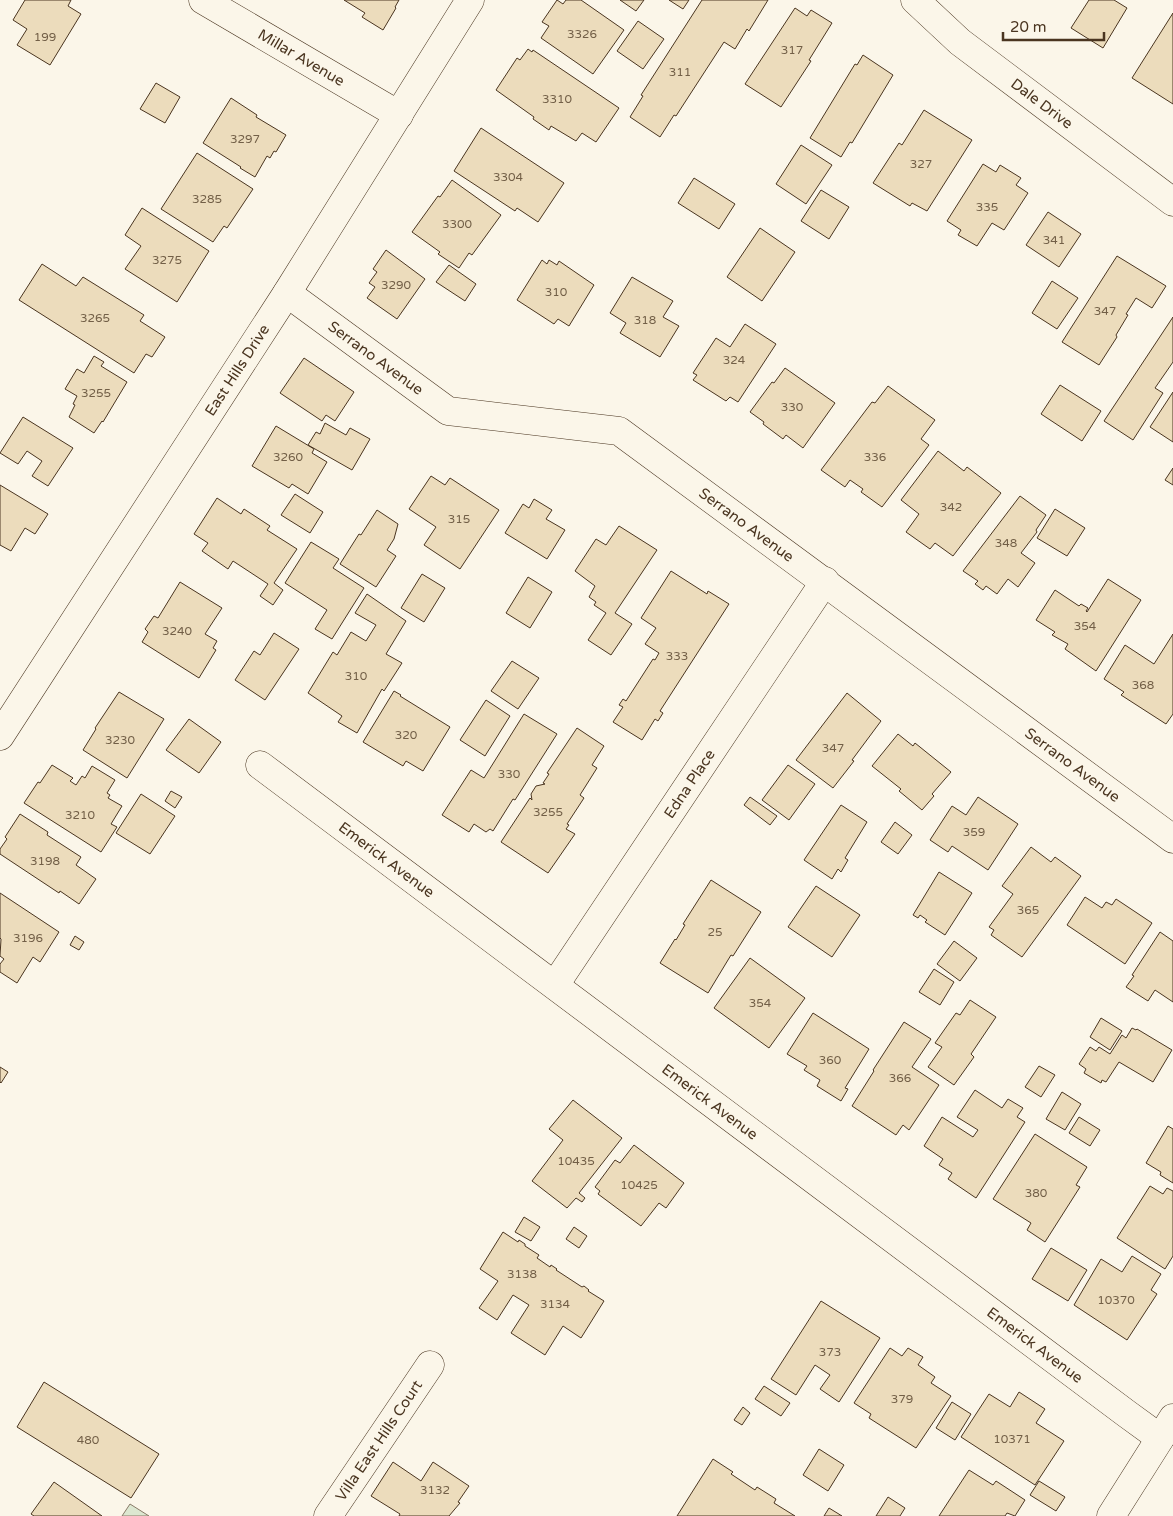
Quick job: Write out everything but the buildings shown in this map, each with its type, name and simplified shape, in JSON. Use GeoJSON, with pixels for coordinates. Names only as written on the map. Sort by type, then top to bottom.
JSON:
{"type":"FeatureCollection","features":[{"type":"Feature","properties":{"kind":"street","name":"Millar Avenue"},"geometry":{"type":"LineString","coordinates":[[203,0],[399,115]]}},
{"type":"Feature","properties":{"kind":"street","name":"East Hills Drive"},"geometry":{"type":"LineString","coordinates":[[0,736],[287,293],[470,0]]}},
{"type":"Feature","properties":{"kind":"street","name":"Dale Drive"},"geometry":{"type":"LineString","coordinates":[[916,0],[960,42],[1173,202]]}},
{"type":"Feature","properties":{"kind":"street","name":"Serrano Avenue"},"geometry":{"type":"LineString","coordinates":[[287,293],[448,411],[619,430],[1173,839]]}},
{"type":"Feature","properties":{"kind":"street","name":"Edna Place"},"geometry":{"type":"LineString","coordinates":[[555,985],[825,582]]}},
{"type":"Feature","properties":{"kind":"street","name":"Emerick Avenue"},"geometry":{"type":"LineString","coordinates":[[260,764],[1119,1408],[1167,1428]]}},
{"type":"Feature","properties":{"kind":"street","name":"Villa East Hills Court"},"geometry":{"type":"LineString","coordinates":[[328,1516],[430,1364]]}},
{"type":"Feature","properties":{"kind":"street"},"geometry":{"type":"LineString","coordinates":[[1111,1516],[1167,1428]]}},
{"type":"Feature","properties":{"kind":"green space"},"geometry":{"type":"Polygon","coordinates":[[[130,1504],[149,1516],[122,1516],[130,1504]]]}}]}
